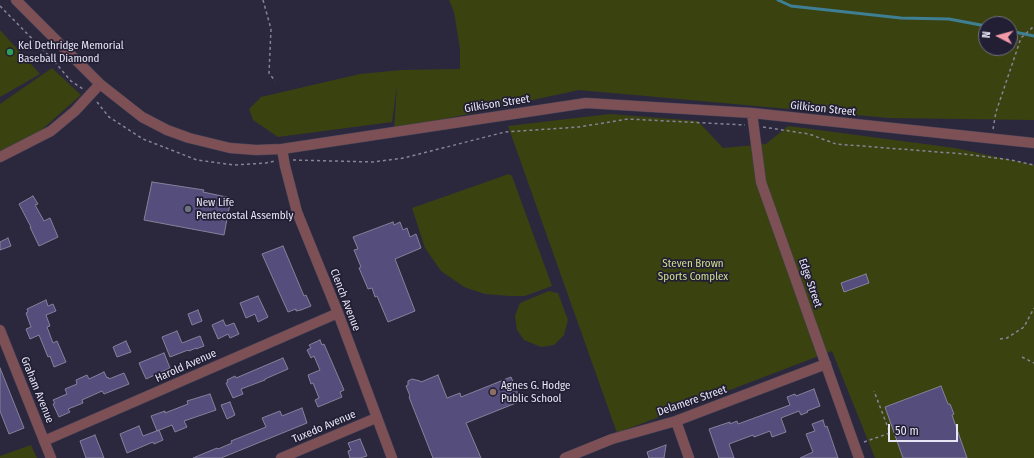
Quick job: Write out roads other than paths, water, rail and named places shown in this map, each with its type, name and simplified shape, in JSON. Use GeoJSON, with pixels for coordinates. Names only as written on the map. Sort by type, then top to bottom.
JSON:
{"type":"FeatureCollection","features":[{"type":"Feature","properties":{"kind":"street","name":"Gilkison Street"},"geometry":{"type":"LineString","coordinates":[[16,0],[100,84],[142,117],[185,137],[230,148],[260,150],[282,149],[586,103],[752,114],[1034,143]]}},
{"type":"Feature","properties":{"kind":"street"},"geometry":{"type":"LineString","coordinates":[[0,157],[51,131],[75,111],[100,84]]}},
{"type":"Feature","properties":{"kind":"street","name":"Edge Street"},"geometry":{"type":"LineString","coordinates":[[752,114],[761,182],[859,458]]}},
{"type":"Feature","properties":{"kind":"street","name":"Clench Avenue"},"geometry":{"type":"LineString","coordinates":[[282,149],[297,212],[338,313],[392,458]]}},
{"type":"Feature","properties":{"kind":"street","name":"Harold Avenue"},"geometry":{"type":"LineString","coordinates":[[44,441],[338,313]]}},
{"type":"Feature","properties":{"kind":"street","name":"Graham Avenue"},"geometry":{"type":"LineString","coordinates":[[0,330],[51,458]]}},
{"type":"Feature","properties":{"kind":"street","name":"Delamere Street"},"geometry":{"type":"LineString","coordinates":[[565,458],[612,439],[676,421],[826,364]]}},
{"type":"Feature","properties":{"kind":"street","name":"Tuxedo Avenue"},"geometry":{"type":"LineString","coordinates":[[281,458],[376,418]]}},
{"type":"Feature","properties":{"kind":"street"},"geometry":{"type":"LineString","coordinates":[[676,421],[689,458]]}},
{"type":"Feature","properties":{"kind":"waterway"},"geometry":{"type":"LineString","coordinates":[[778,0],[791,6],[901,18],[949,19],[978,24]]}},
{"type":"Feature","properties":{"kind":"waterway"},"geometry":{"type":"LineString","coordinates":[[1018,33],[1034,36]]}},
{"type":"Feature","properties":{"kind":"place","name":"Kel Dethridge Memorial Baseball Diamond"},"geometry":{"type":"Point","coordinates":[10,52]}},
{"type":"Feature","properties":{"kind":"place","name":"New Life Pentecostal Assembly"},"geometry":{"type":"Point","coordinates":[188,209]}},
{"type":"Feature","properties":{"kind":"place","name":"Agnes G. Hodge Public School"},"geometry":{"type":"Point","coordinates":[493,392]}},
{"type":"Feature","properties":{"kind":"park label","name":"Steven Brown Sports Complex"},"geometry":{"type":"Point","coordinates":[693,270]}}]}
